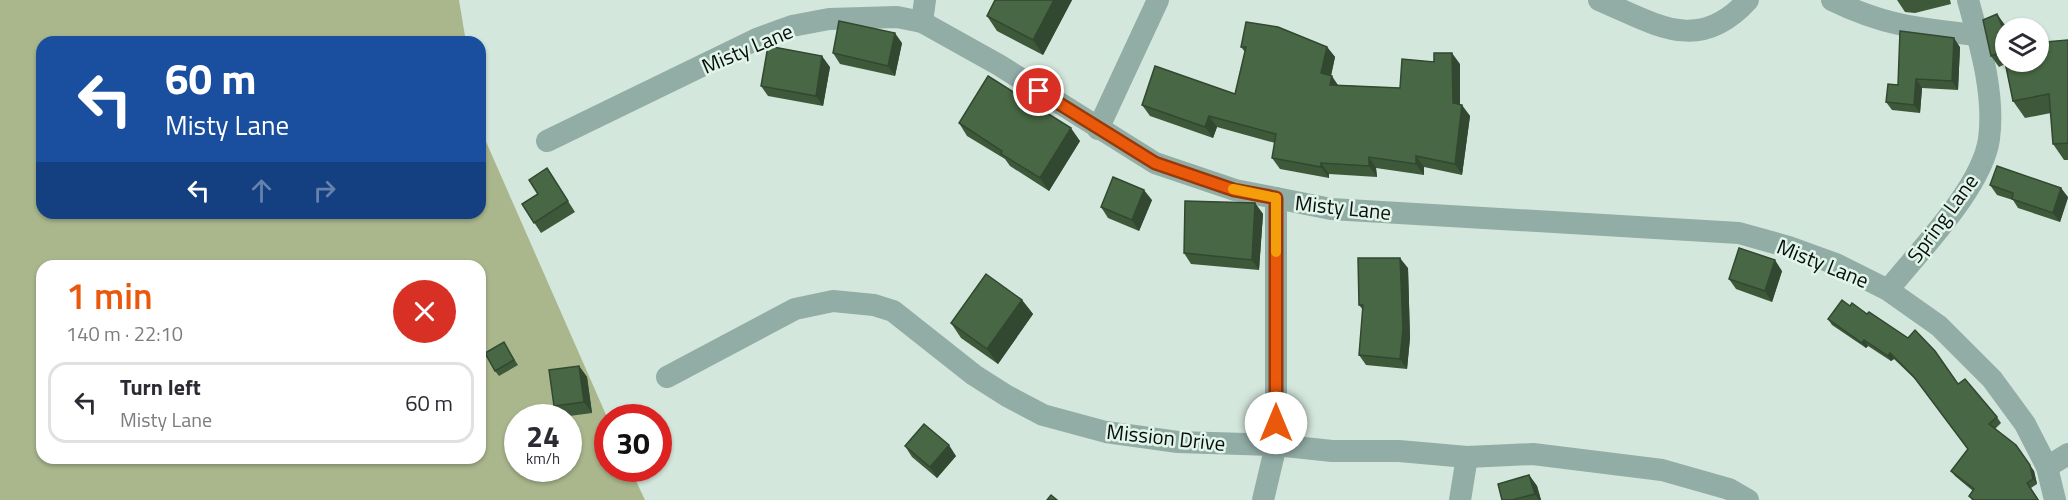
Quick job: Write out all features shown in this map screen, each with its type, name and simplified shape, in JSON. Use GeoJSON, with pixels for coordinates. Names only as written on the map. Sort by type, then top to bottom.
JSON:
{"type":"FeatureCollection","features":[{"type":"Feature","properties":{"kind":"street"},"geometry":{"type":"LineString","coordinates":[[1098,129],[1158,0]]}},
{"type":"Feature","properties":{"kind":"street"},"geometry":{"type":"LineString","coordinates":[[1599,0],[1670,29],[1686,31],[1717,26],[1732,17],[1748,0]]}},
{"type":"Feature","properties":{"kind":"street"},"geometry":{"type":"LineString","coordinates":[[1832,0],[1871,18],[1908,28],[1977,35]]}},
{"type":"Feature","properties":{"kind":"street","name":"Spring Lane"},"geometry":{"type":"LineString","coordinates":[[1888,290],[1962,198],[1984,157],[1989,139],[1987,82],[1968,0]]}},
{"type":"Feature","properties":{"kind":"street","name":"Misty Lane"},"geometry":{"type":"LineString","coordinates":[[547,141],[759,38],[792,26],[829,19],[866,16],[897,17],[923,11],[999,65],[1155,163],[1234,190],[1331,209],[1739,233],[1836,264],[1888,290],[1939,326],[1992,379],[2025,424],[2047,467],[2055,500]]}},
{"type":"Feature","properties":{"kind":"street"},"geometry":{"type":"LineString","coordinates":[[1263,500],[1276,445],[1276,198]]}},
{"type":"Feature","properties":{"kind":"street","name":"Mission Drive"},"geometry":{"type":"LineString","coordinates":[[667,377],[795,309],[833,301],[874,305],[893,311],[974,375],[1007,396],[1043,415],[1106,432],[1178,442],[1276,445],[1332,451],[1398,451],[1467,458],[1533,454],[1662,470],[1729,489],[1748,500]]}},
{"type":"Feature","properties":{"kind":"street"},"geometry":{"type":"LineString","coordinates":[[2047,467],[2068,454]]}},
{"type":"Feature","properties":{"kind":"street"},"geometry":{"type":"LineString","coordinates":[[1460,500],[1467,458]]}},
{"type":"Feature","properties":{"kind":"green space"},"geometry":{"type":"Polygon","coordinates":[[[0,0],[459,0],[465,36],[36,36],[36,219],[486,219],[486,142],[601,404],[594,404],[594,482],[637,482],[645,500],[0,500],[0,0]]]}},
{"type":"Feature","properties":{"kind":"building"},"geometry":{"type":"Polygon","coordinates":[[[995,0],[1054,0],[1033,40],[987,16],[995,0]]]}},
{"type":"Feature","properties":{"kind":"building"},"geometry":{"type":"Polygon","coordinates":[[[1997,14],[1999,18],[1995,18],[1995,55],[1991,56],[1983,20],[1997,14]]]}},
{"type":"Feature","properties":{"kind":"building"},"geometry":{"type":"Polygon","coordinates":[[[839,21],[895,33],[888,66],[833,53],[839,21]]]}},
{"type":"Feature","properties":{"kind":"building"},"geometry":{"type":"Polygon","coordinates":[[[1246,22],[1278,27],[1327,47],[1321,73],[1332,76],[1330,85],[1400,88],[1402,59],[1434,62],[1434,53],[1452,53],[1453,103],[1462,105],[1455,164],[1416,156],[1416,164],[1369,157],[1369,166],[1321,163],[1321,167],[1272,158],[1276,134],[1209,116],[1205,127],[1142,105],[1155,66],[1235,94],[1246,47],[1241,47],[1246,22]]]}},
{"type":"Feature","properties":{"kind":"building"},"geometry":{"type":"Polygon","coordinates":[[[1900,31],[1954,38],[1952,81],[1916,79],[1914,105],[1886,102],[1888,84],[1898,85],[1900,31]]]}},
{"type":"Feature","properties":{"kind":"building"},"geometry":{"type":"Polygon","coordinates":[[[2068,40],[2068,143],[2053,144],[2049,94],[2013,101],[2007,72],[2049,72],[2049,42],[2068,40]]]}},
{"type":"Feature","properties":{"kind":"building"},"geometry":{"type":"Polygon","coordinates":[[[768,46],[822,56],[816,96],[761,86],[768,46]]]}},
{"type":"Feature","properties":{"kind":"building"},"geometry":{"type":"Polygon","coordinates":[[[988,76],[1071,128],[1040,178],[1001,154],[1002,151],[959,123],[988,76]]]}},
{"type":"Feature","properties":{"kind":"building"},"geometry":{"type":"Polygon","coordinates":[[[1997,166],[2061,188],[2053,213],[2012,199],[2013,193],[1990,185],[1997,166]]]}},
{"type":"Feature","properties":{"kind":"building"},"geometry":{"type":"Polygon","coordinates":[[[547,168],[568,201],[534,223],[522,204],[538,194],[529,180],[547,168]]]}},
{"type":"Feature","properties":{"kind":"building"},"geometry":{"type":"Polygon","coordinates":[[[1113,177],[1144,190],[1132,220],[1101,207],[1113,177]]]}},
{"type":"Feature","properties":{"kind":"building"},"geometry":{"type":"Polygon","coordinates":[[[1185,201],[1255,203],[1252,260],[1184,253],[1185,201]]]}},
{"type":"Feature","properties":{"kind":"building"},"geometry":{"type":"Polygon","coordinates":[[[1739,248],[1775,260],[1765,291],[1729,279],[1739,248]]]}},
{"type":"Feature","properties":{"kind":"building"},"geometry":{"type":"Polygon","coordinates":[[[1358,258],[1400,258],[1403,328],[1400,359],[1359,355],[1363,305],[1359,305],[1358,258]]]}},
{"type":"Feature","properties":{"kind":"building"},"geometry":{"type":"Polygon","coordinates":[[[986,274],[1022,300],[987,349],[951,323],[986,274]]]}},
{"type":"Feature","properties":{"kind":"building"},"geometry":{"type":"Polygon","coordinates":[[[1842,300],[1850,306],[1852,303],[1867,314],[1869,312],[1908,338],[1915,330],[1935,351],[1958,384],[1965,379],[1997,417],[1989,424],[2016,445],[2030,465],[2033,479],[2027,483],[2038,500],[1974,500],[1969,496],[1974,489],[1951,471],[1968,449],[1914,377],[1890,353],[1888,356],[1864,340],[1862,343],[1828,319],[1842,300]]]}},
{"type":"Feature","properties":{"kind":"building"},"geometry":{"type":"Polygon","coordinates":[[[504,342],[514,360],[495,371],[486,352],[504,342]]]}},
{"type":"Feature","properties":{"kind":"building"},"geometry":{"type":"Polygon","coordinates":[[[579,366],[584,402],[554,404],[549,370],[579,366]]]}},
{"type":"Feature","properties":{"kind":"building"},"geometry":{"type":"Polygon","coordinates":[[[924,424],[949,445],[930,467],[905,446],[924,424]]]}},
{"type":"Feature","properties":{"kind":"building"},"geometry":{"type":"Polygon","coordinates":[[[1529,475],[1535,494],[1502,500],[1498,484],[1529,475]]]}},
{"type":"Feature","properties":{"kind":"building"},"geometry":{"type":"Polygon","coordinates":[[[1051,495],[1057,500],[1047,500],[1051,495]]]}},
{"type":"Feature","properties":{"kind":"slow traffic"},"geometry":{"type":"LineString","coordinates":[[1233,189],[1276,198],[1276,252]]}},
{"type":"Feature","properties":{"kind":"route"},"geometry":{"type":"LineString","coordinates":[[1039,91],[1155,163],[1234,190],[1276,198],[1276,423]]}}]}
